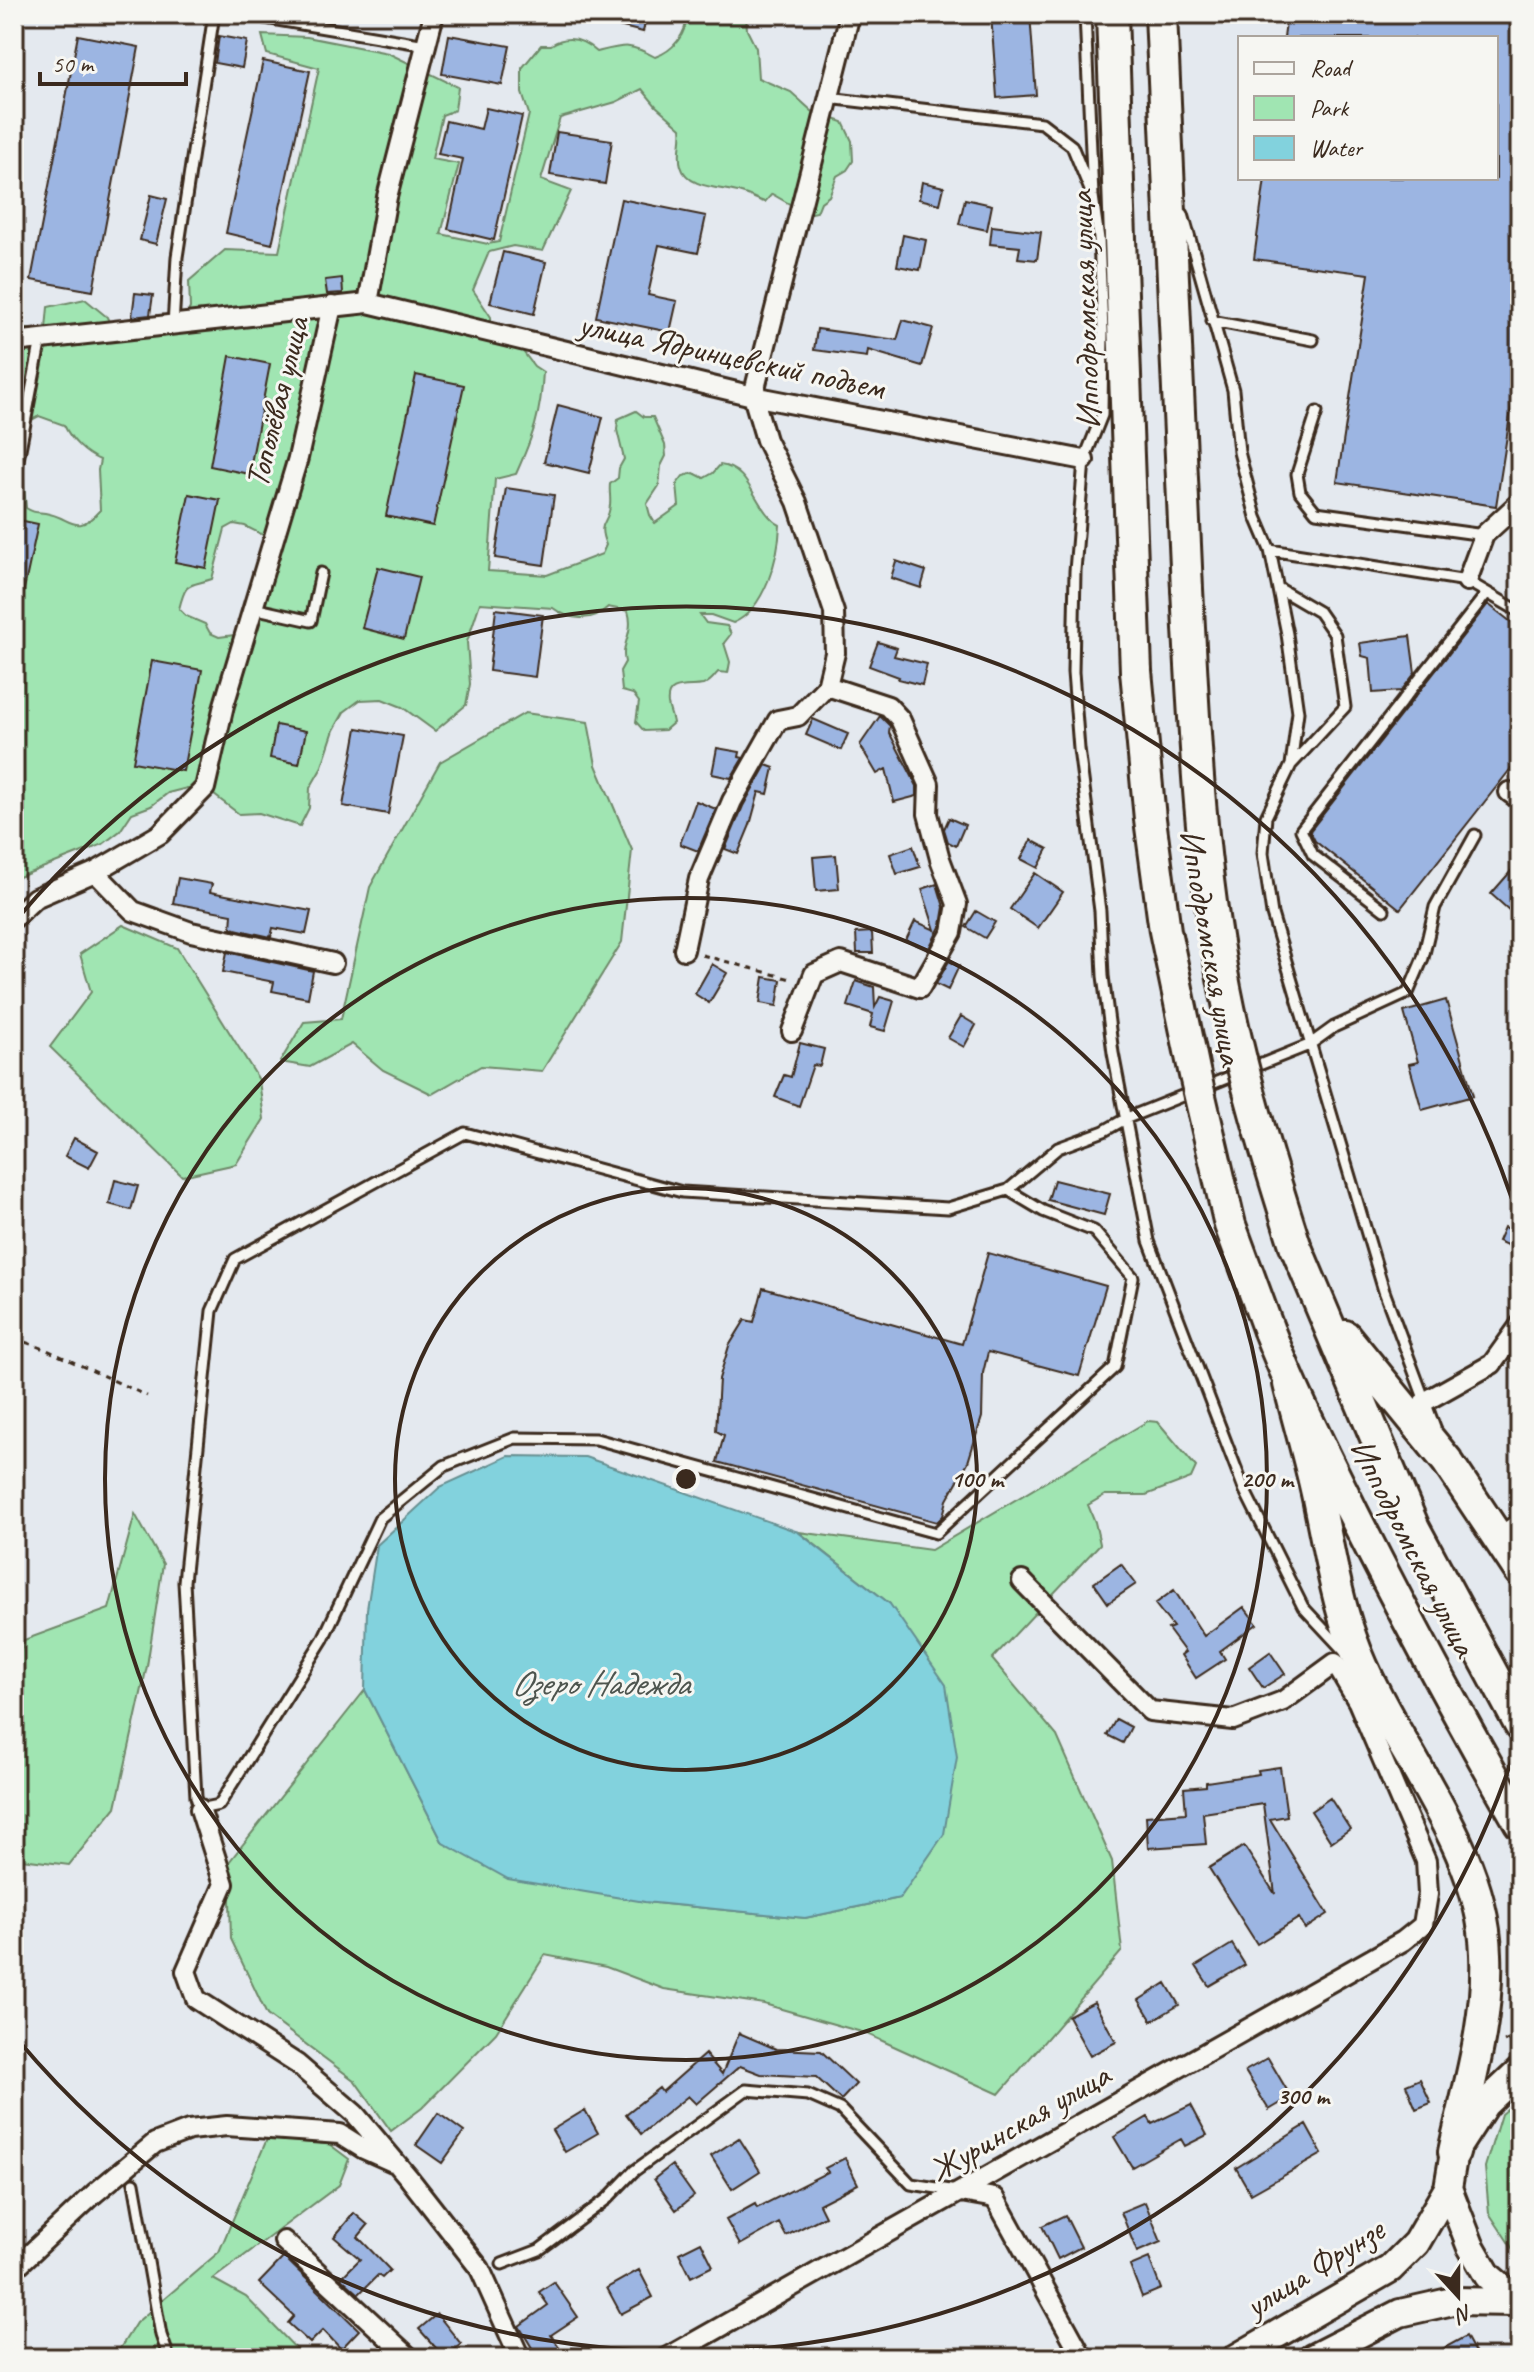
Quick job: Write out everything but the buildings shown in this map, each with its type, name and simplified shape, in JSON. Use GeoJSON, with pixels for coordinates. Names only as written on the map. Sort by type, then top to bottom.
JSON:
{"type":"FeatureCollection","features":[{"type":"Feature","properties":{"kind":"highway","name":"Ипподромская улица"},"geometry":{"type":"LineString","coordinates":[[1112,14],[1136,671],[1150,819],[1165,931],[1195,1075],[1230,1225],[1289,1384],[1439,1682],[1520,1823]]}},
{"type":"Feature","properties":{"kind":"highway","name":"Ипподромская улица"},"geometry":{"type":"LineString","coordinates":[[1161,14],[1195,750],[1212,910],[1225,988],[1242,1064],[1295,1245],[1414,1528],[1520,1725]]}},
{"type":"Feature","properties":{"kind":"highway"},"geometry":{"type":"LineString","coordinates":[[1314,1292],[1359,1356],[1510,1530],[1520,1571]]}},
{"type":"Feature","properties":{"kind":"highway"},"geometry":{"type":"LineString","coordinates":[[1289,1384],[1320,1507],[1326,1548],[1351,1638],[1454,1841],[1478,1897],[1484,1926],[1486,1987],[1479,2037],[1454,2152]]}},
{"type":"Feature","properties":{"kind":"main road"},"geometry":{"type":"LineString","coordinates":[[1518,2303],[1488,2276],[1470,2245],[1448,2188],[1454,2152],[1485,2104],[1520,2071]]}},
{"type":"Feature","properties":{"kind":"main road","name":"улица Фрунзе"},"geometry":{"type":"LineString","coordinates":[[1236,2358],[1390,2269],[1416,2243],[1448,2188]]}},
{"type":"Feature","properties":{"kind":"main road"},"geometry":{"type":"LineString","coordinates":[[1312,2358],[1400,2313],[1453,2301],[1518,2303]]}},
{"type":"Feature","properties":{"kind":"street"},"geometry":{"type":"LineString","coordinates":[[368,303],[387,197],[434,14]]}},
{"type":"Feature","properties":{"kind":"street"},"geometry":{"type":"LineString","coordinates":[[684,950],[699,879],[732,801],[778,720],[798,716],[827,686],[835,653],[834,612],[797,502],[766,440],[753,396],[850,14]]}},
{"type":"Feature","properties":{"kind":"street","name":"Тополёвая улица"},"geometry":{"type":"LineString","coordinates":[[95,872],[160,834],[205,788],[224,705],[298,458],[332,306],[368,303]]}},
{"type":"Feature","properties":{"kind":"street","name":"улица Ядринцевский подъем"},"geometry":{"type":"LineString","coordinates":[[368,303],[753,396],[1084,460]]}},
{"type":"Feature","properties":{"kind":"street"},"geometry":{"type":"LineString","coordinates":[[14,342],[332,306]]}},
{"type":"Feature","properties":{"kind":"street"},"geometry":{"type":"LineString","coordinates":[[1467,581],[1484,535],[1520,502]]}},
{"type":"Feature","properties":{"kind":"street"},"geometry":{"type":"LineString","coordinates":[[792,1031],[814,974],[841,962],[920,988],[952,932],[957,904],[928,814],[929,784],[900,719],[888,706],[827,686]]}},
{"type":"Feature","properties":{"kind":"street"},"geometry":{"type":"LineString","coordinates":[[14,918],[35,898],[95,872],[133,911],[191,932],[333,963]]}},
{"type":"Feature","properties":{"kind":"street"},"geometry":{"type":"LineString","coordinates":[[1424,1402],[1492,1364],[1520,1325]]}},
{"type":"Feature","properties":{"kind":"street","name":"Журинская улица"},"geometry":{"type":"LineString","coordinates":[[666,2358],[1403,1941],[1423,1925],[1428,1894],[1426,1861],[1358,1702],[1335,1663],[1283,1701],[1233,1720],[1150,1711],[1022,1581]]}},
{"type":"Feature","properties":{"kind":"street"},"geometry":{"type":"LineString","coordinates":[[200,1809],[224,1884],[186,1971],[196,1999],[297,2064],[355,2114],[480,2269],[520,2358]]}},
{"type":"Feature","properties":{"kind":"street"},"geometry":{"type":"LineString","coordinates":[[14,2269],[95,2193],[155,2143],[189,2130],[227,2126],[340,2134],[397,2164]]}},
{"type":"Feature","properties":{"kind":"street"},"geometry":{"type":"LineString","coordinates":[[961,2192],[995,2198],[1083,2358]]}},
{"type":"Feature","properties":{"kind":"street"},"geometry":{"type":"LineString","coordinates":[[284,2241],[410,2358]]}},
{"type":"Feature","properties":{"kind":"lane"},"geometry":{"type":"LineString","coordinates":[[173,326],[177,257],[214,14]]}},
{"type":"Feature","properties":{"kind":"lane"},"geometry":{"type":"LineString","coordinates":[[241,14],[426,45]]}},
{"type":"Feature","properties":{"kind":"lane"},"geometry":{"type":"LineString","coordinates":[[1085,14],[1093,196],[1101,285],[1102,415],[1084,460],[1075,571],[1073,672],[1113,1053],[1149,1241],[1244,1489],[1303,1607],[1369,1678]]}},
{"type":"Feature","properties":{"kind":"lane"},"geometry":{"type":"LineString","coordinates":[[828,98],[1042,123],[1072,146],[1093,196]]}},
{"type":"Feature","properties":{"kind":"lane"},"geometry":{"type":"LineString","coordinates":[[1166,157],[1233,390],[1239,452],[1256,517],[1270,550],[1278,588],[1298,712],[1291,765]]}},
{"type":"Feature","properties":{"kind":"lane"},"geometry":{"type":"LineString","coordinates":[[1212,321],[1313,340]]}},
{"type":"Feature","properties":{"kind":"lane"},"geometry":{"type":"LineString","coordinates":[[14,481],[41,339]]}},
{"type":"Feature","properties":{"kind":"lane"},"geometry":{"type":"LineString","coordinates":[[1317,412],[1297,474],[1300,492],[1316,512],[1484,535]]}},
{"type":"Feature","properties":{"kind":"lane"},"geometry":{"type":"LineString","coordinates":[[1270,550],[1467,581],[1520,612]]}},
{"type":"Feature","properties":{"kind":"lane"},"geometry":{"type":"LineString","coordinates":[[253,608],[311,621],[321,573]]}},
{"type":"Feature","properties":{"kind":"lane"},"geometry":{"type":"LineString","coordinates":[[1278,588],[1319,612],[1335,635],[1345,707],[1291,765],[1266,817],[1263,853],[1272,914],[1384,1291],[1447,1461]]}},
{"type":"Feature","properties":{"kind":"lane"},"geometry":{"type":"LineString","coordinates":[[1384,910],[1313,855],[1301,830],[1487,593]]}},
{"type":"Feature","properties":{"kind":"lane"},"geometry":{"type":"LineString","coordinates":[[1008,1190],[1043,1211],[1094,1231],[1133,1277],[1115,1367],[936,1533],[596,1439],[515,1438],[444,1466],[380,1518],[323,1639],[219,1805],[200,1809],[196,1797],[184,1582],[212,1311],[235,1259],[465,1133],[682,1192],[948,1208],[1008,1190],[1058,1148],[1309,1045],[1334,1027],[1408,993],[1423,958],[1435,907],[1475,835]]}},
{"type":"Feature","properties":{"kind":"lane"},"geometry":{"type":"LineString","coordinates":[[502,2264],[539,2250],[607,2199],[634,2171],[746,2090],[808,2095],[840,2109],[911,2184],[961,2192]]}},
{"type":"Feature","properties":{"kind":"lane"},"geometry":{"type":"LineString","coordinates":[[134,2183],[161,2335],[169,2358]]}},
{"type":"Feature","properties":{"kind":"path"},"geometry":{"type":"LineString","coordinates":[[684,950],[810,984]]}},
{"type":"Feature","properties":{"kind":"path"},"geometry":{"type":"LineString","coordinates":[[14,1338],[147,1396]]}},
{"type":"Feature","properties":{"kind":"green space"},"geometry":{"type":"Polygon","coordinates":[[[687,14],[746,14],[747,30],[756,48],[758,78],[791,92],[813,112],[843,122],[852,141],[853,161],[847,170],[837,176],[829,196],[821,202],[817,212],[807,214],[772,194],[765,202],[690,179],[680,161],[681,128],[642,89],[616,102],[560,118],[541,180],[571,191],[543,251],[513,246],[489,252],[473,290],[491,317],[493,342],[521,349],[543,372],[535,424],[516,474],[495,479],[488,571],[547,575],[602,554],[606,545],[602,531],[609,511],[610,484],[618,478],[624,459],[617,430],[618,419],[636,411],[644,417],[653,417],[665,445],[666,456],[661,466],[659,486],[647,504],[655,523],[679,506],[677,484],[683,476],[694,473],[704,478],[720,465],[739,474],[765,511],[780,525],[773,566],[754,607],[733,623],[711,615],[700,615],[706,623],[727,626],[731,634],[724,643],[730,662],[728,673],[718,672],[703,685],[674,689],[668,697],[673,723],[665,730],[644,731],[636,722],[639,702],[633,694],[622,691],[620,671],[625,662],[624,650],[630,626],[628,611],[608,607],[595,616],[580,618],[553,608],[480,603],[467,642],[470,684],[466,705],[435,731],[402,707],[382,699],[360,700],[344,712],[334,730],[321,769],[310,788],[309,808],[300,826],[259,813],[239,814],[205,788],[187,788],[168,793],[151,806],[132,813],[120,831],[103,844],[14,879],[14,467],[23,477],[26,508],[79,524],[85,523],[100,510],[100,460],[79,446],[64,425],[39,416],[14,429],[14,329],[46,329],[48,307],[85,299],[107,317],[116,339],[179,332],[190,308],[189,281],[225,250],[279,252],[319,68],[267,54],[262,35],[307,37],[388,53],[458,87],[455,110],[442,115],[432,159],[459,164],[441,234],[488,244],[499,242],[529,114],[522,93],[522,68],[541,45],[569,39],[586,44],[597,52],[627,47],[655,57],[668,51],[678,41],[687,14]],[[234,524],[225,529],[212,579],[189,586],[179,609],[186,616],[205,624],[210,633],[219,637],[250,633],[277,542],[245,526],[234,524]]]}},
{"type":"Feature","properties":{"kind":"green space"},"geometry":{"type":"Polygon","coordinates":[[[525,713],[588,722],[596,765],[632,850],[622,942],[542,1071],[481,1066],[432,1094],[383,1070],[352,1044],[310,1067],[280,1062],[304,1022],[341,1019],[370,887],[440,762],[525,713]]]}},
{"type":"Feature","properties":{"kind":"green space"},"geometry":{"type":"Polygon","coordinates":[[[123,925],[177,948],[259,1080],[264,1119],[236,1164],[182,1176],[50,1047],[91,992],[80,954],[123,925]]]}},
{"type":"Feature","properties":{"kind":"green space"},"geometry":{"type":"Polygon","coordinates":[[[1148,1421],[1158,1422],[1196,1467],[1191,1478],[1146,1495],[1105,1495],[1088,1505],[1100,1544],[992,1659],[1057,1736],[1112,1861],[1122,1951],[999,2094],[865,2033],[764,2004],[664,1989],[606,1967],[545,1955],[496,2033],[422,2108],[391,2131],[355,2081],[267,2015],[231,1939],[229,1862],[365,1690],[443,1843],[645,1902],[805,1918],[900,1898],[890,1604],[799,1532],[931,1550],[1148,1421]]]}},
{"type":"Feature","properties":{"kind":"green space"},"geometry":{"type":"Polygon","coordinates":[[[135,1514],[163,1564],[147,1666],[116,1807],[69,1865],[14,1858],[14,1674],[24,1640],[109,1609],[135,1514]]]}},
{"type":"Feature","properties":{"kind":"green space"},"geometry":{"type":"Polygon","coordinates":[[[1520,2098],[1520,2260],[1489,2213],[1485,2167],[1501,2114],[1520,2098]]]}},
{"type":"Feature","properties":{"kind":"green space"},"geometry":{"type":"Polygon","coordinates":[[[267,2139],[329,2144],[349,2159],[339,2185],[213,2279],[246,2297],[305,2358],[102,2358],[119,2350],[136,2323],[219,2252],[267,2139]]]}},
{"type":"Feature","properties":{"kind":"water","name":"Озеро Надежда"},"geometry":{"type":"Polygon","coordinates":[[[508,1456],[585,1457],[798,1532],[890,1604],[946,1685],[957,1757],[944,1834],[900,1898],[805,1918],[645,1902],[508,1879],[443,1843],[365,1690],[367,1609],[377,1545],[440,1487],[508,1456]]]}}]}
